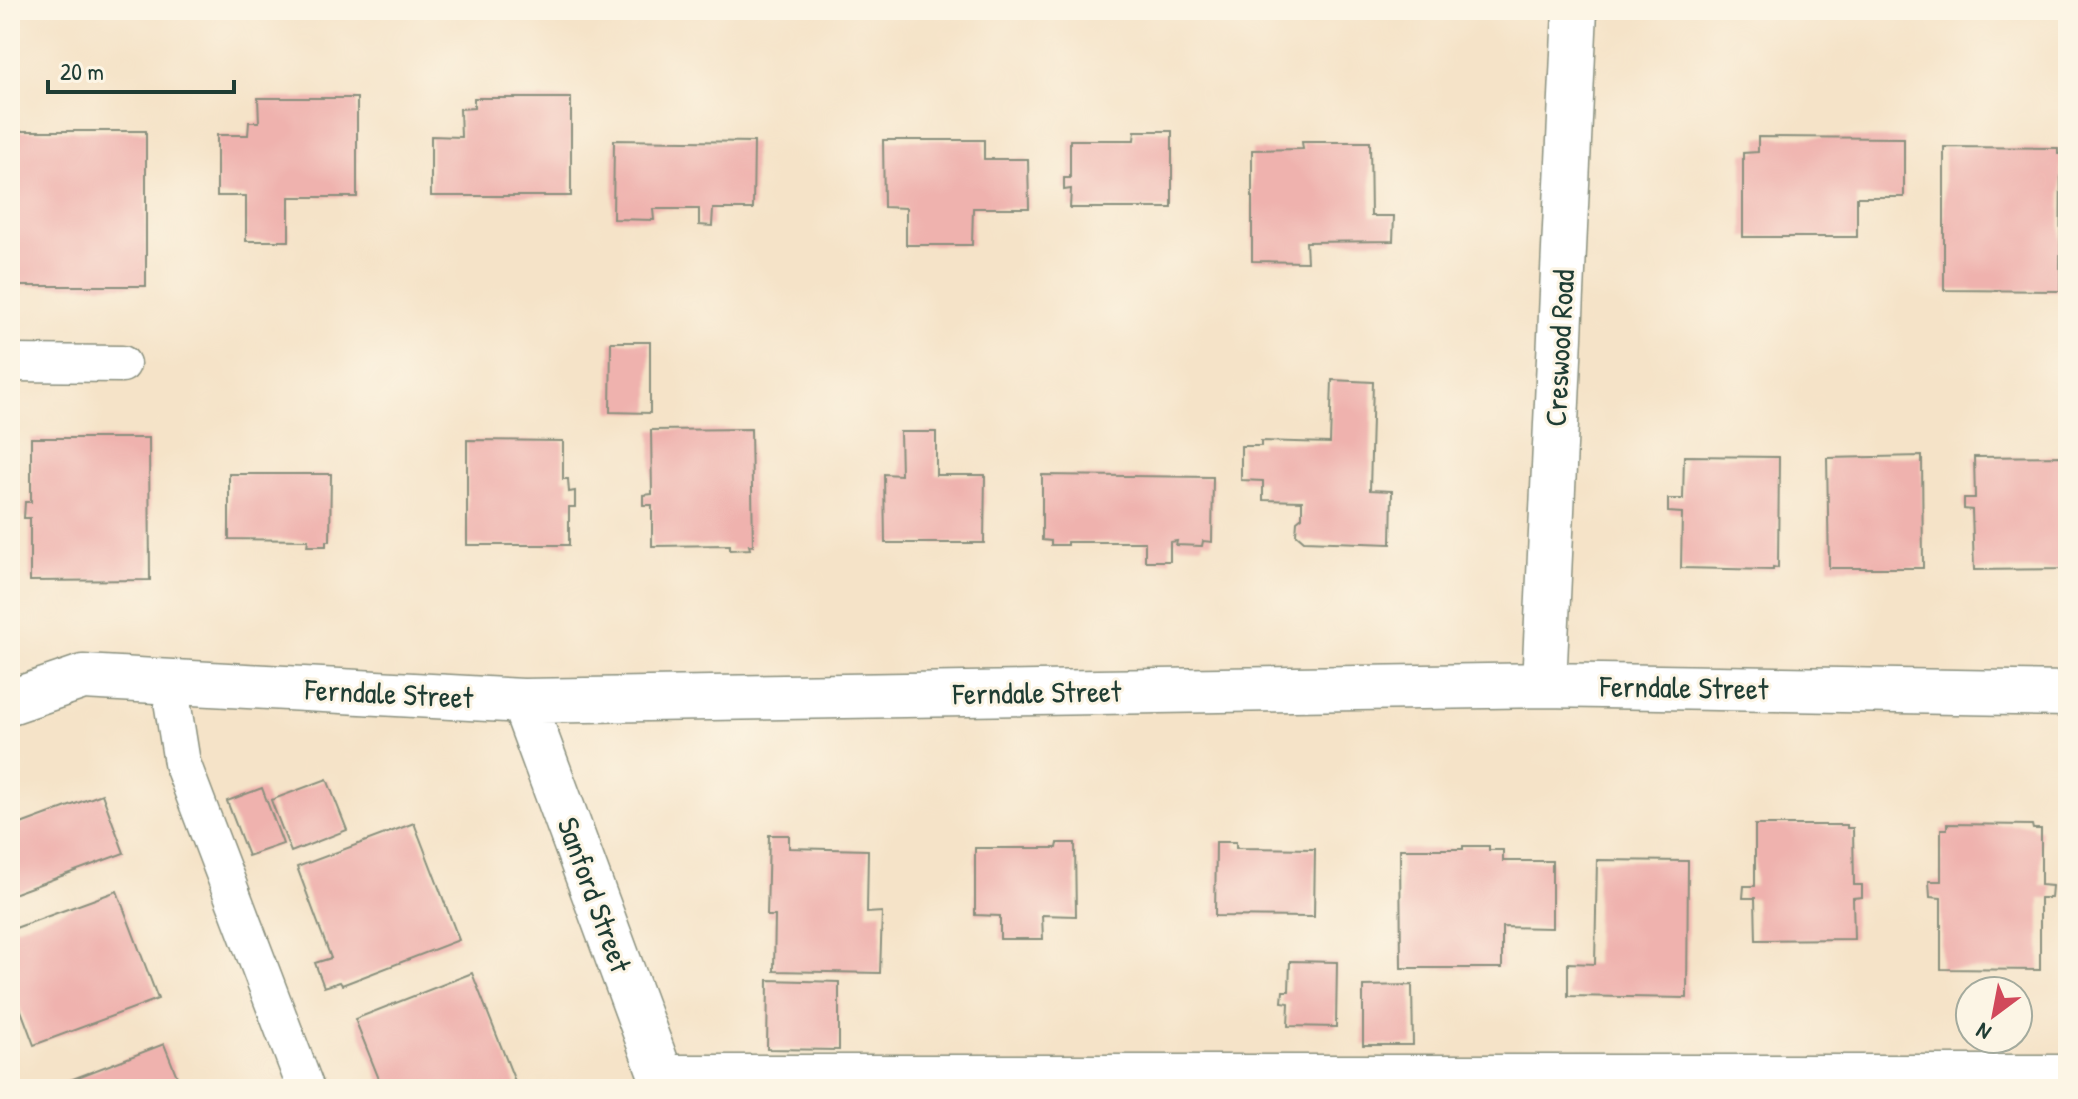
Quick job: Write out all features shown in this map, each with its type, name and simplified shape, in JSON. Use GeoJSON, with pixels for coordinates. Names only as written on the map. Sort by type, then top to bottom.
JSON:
{"type":"FeatureCollection","features":[{"type":"Feature","properties":{"kind":"street","name":"Creswood Road"},"geometry":{"type":"LineString","coordinates":[[1544,685],[1575,10]]}},
{"type":"Feature","properties":{"kind":"street","name":"Ferndale Street"},"geometry":{"type":"LineString","coordinates":[[10,702],[83,677],[523,701],[1544,685],[2068,694]]}},
{"type":"Feature","properties":{"kind":"street","name":"Sanford Street"},"geometry":{"type":"LineString","coordinates":[[523,701],[663,1081]]}},
{"type":"Feature","properties":{"kind":"lane"},"geometry":{"type":"LineString","coordinates":[[10,363],[122,364]]}},
{"type":"Feature","properties":{"kind":"lane"},"geometry":{"type":"LineString","coordinates":[[169,682],[182,763],[306,1089]]}},
{"type":"Feature","properties":{"kind":"lane"},"geometry":{"type":"LineString","coordinates":[[663,1081],[2068,1073]]}},
{"type":"Feature","properties":{"kind":"building"},"geometry":{"type":"Polygon","coordinates":[[[258,98],[357,98],[357,197],[289,197],[289,241],[246,241],[246,196],[217,196],[217,135],[248,135],[249,122],[259,122],[258,98]]]}},
{"type":"Feature","properties":{"kind":"building"},"geometry":{"type":"Polygon","coordinates":[[[474,98],[571,98],[571,196],[431,196],[431,136],[461,137],[460,109],[474,108],[474,98]]]}},
{"type":"Feature","properties":{"kind":"building"},"geometry":{"type":"Polygon","coordinates":[[[10,131],[146,131],[146,286],[10,286],[10,131]]]}},
{"type":"Feature","properties":{"kind":"building"},"geometry":{"type":"Polygon","coordinates":[[[1135,131],[1172,131],[1172,208],[1070,208],[1071,189],[1064,190],[1064,178],[1070,178],[1070,140],[1134,140],[1135,131]]]}},
{"type":"Feature","properties":{"kind":"building"},"geometry":{"type":"Polygon","coordinates":[[[1758,137],[1904,138],[1904,197],[1857,197],[1857,237],[1743,237],[1743,153],[1758,152],[1758,137]]]}},
{"type":"Feature","properties":{"kind":"building"},"geometry":{"type":"Polygon","coordinates":[[[614,140],[754,142],[753,209],[713,209],[712,226],[699,225],[699,209],[653,209],[654,220],[613,219],[614,140]]]}},
{"type":"Feature","properties":{"kind":"building"},"geometry":{"type":"Polygon","coordinates":[[[883,140],[984,140],[984,159],[1028,159],[1029,208],[973,208],[972,245],[906,245],[906,208],[884,207],[883,140]]]}},
{"type":"Feature","properties":{"kind":"building"},"geometry":{"type":"Polygon","coordinates":[[[1302,142],[1370,142],[1371,216],[1394,216],[1393,241],[1306,242],[1307,262],[1252,261],[1252,150],[1303,149],[1302,142]]]}},
{"type":"Feature","properties":{"kind":"building"},"geometry":{"type":"Polygon","coordinates":[[[1944,147],[2058,148],[2058,154],[2061,154],[2060,291],[1944,290],[1944,147]]]}},
{"type":"Feature","properties":{"kind":"building"},"geometry":{"type":"Polygon","coordinates":[[[611,342],[650,342],[650,413],[610,412],[611,342]]]}},
{"type":"Feature","properties":{"kind":"building"},"geometry":{"type":"Polygon","coordinates":[[[1332,380],[1373,382],[1370,490],[1392,491],[1391,544],[1304,541],[1296,534],[1297,521],[1302,517],[1302,501],[1263,500],[1263,481],[1241,480],[1241,446],[1261,446],[1261,441],[1330,443],[1332,380]]]}},
{"type":"Feature","properties":{"kind":"building"},"geometry":{"type":"Polygon","coordinates":[[[751,429],[753,546],[749,545],[750,549],[730,550],[730,545],[652,546],[652,505],[643,505],[643,495],[652,494],[651,430],[751,429]]]}},
{"type":"Feature","properties":{"kind":"building"},"geometry":{"type":"Polygon","coordinates":[[[900,432],[936,432],[936,475],[985,475],[984,543],[885,543],[884,474],[901,475],[900,432]]]}},
{"type":"Feature","properties":{"kind":"building"},"geometry":{"type":"Polygon","coordinates":[[[31,438],[149,438],[150,580],[30,581],[30,518],[24,518],[25,502],[31,502],[31,438]]]}},
{"type":"Feature","properties":{"kind":"building"},"geometry":{"type":"Polygon","coordinates":[[[467,440],[563,441],[563,479],[568,479],[569,492],[575,491],[575,507],[569,507],[569,545],[467,545],[467,440]]]}},
{"type":"Feature","properties":{"kind":"building"},"geometry":{"type":"Polygon","coordinates":[[[1684,456],[1779,457],[1778,568],[1681,568],[1682,513],[1668,512],[1668,499],[1683,499],[1684,456]]]}},
{"type":"Feature","properties":{"kind":"building"},"geometry":{"type":"Polygon","coordinates":[[[1922,456],[1923,568],[1829,568],[1827,458],[1922,456]]]}},
{"type":"Feature","properties":{"kind":"building"},"geometry":{"type":"Polygon","coordinates":[[[2068,456],[2068,569],[1974,570],[1972,510],[1964,509],[1964,498],[1975,498],[1974,457],[2068,456]]]}},
{"type":"Feature","properties":{"kind":"building"},"geometry":{"type":"Polygon","coordinates":[[[229,474],[331,474],[330,541],[326,541],[326,546],[307,546],[308,540],[229,539],[229,474]]]}},
{"type":"Feature","properties":{"kind":"building"},"geometry":{"type":"Polygon","coordinates":[[[1042,475],[1213,477],[1212,542],[1203,541],[1202,546],[1170,542],[1170,561],[1145,561],[1145,542],[1067,542],[1067,545],[1051,545],[1051,541],[1042,540],[1042,475]]]}},
{"type":"Feature","properties":{"kind":"building"},"geometry":{"type":"Polygon","coordinates":[[[327,779],[347,830],[291,852],[271,800],[327,779]]]}},
{"type":"Feature","properties":{"kind":"building"},"geometry":{"type":"Polygon","coordinates":[[[262,788],[283,844],[248,856],[227,801],[262,788]]]}},
{"type":"Feature","properties":{"kind":"building"},"geometry":{"type":"Polygon","coordinates":[[[102,794],[124,853],[10,895],[10,828],[102,794]]]}},
{"type":"Feature","properties":{"kind":"building"},"geometry":{"type":"Polygon","coordinates":[[[414,823],[459,940],[342,985],[340,982],[324,987],[315,963],[331,958],[297,867],[414,823]]]}},
{"type":"Feature","properties":{"kind":"building"},"geometry":{"type":"Polygon","coordinates":[[[1947,824],[2032,825],[2033,829],[2041,829],[2041,885],[2052,886],[2051,898],[2040,898],[2040,970],[1941,969],[1941,898],[1930,897],[1929,881],[1941,881],[1941,829],[1947,829],[1947,824]]]}},
{"type":"Feature","properties":{"kind":"building"},"geometry":{"type":"Polygon","coordinates":[[[1755,825],[1847,825],[1847,828],[1853,828],[1854,885],[1862,885],[1862,897],[1853,898],[1854,939],[1756,940],[1755,898],[1743,898],[1744,886],[1755,886],[1755,825]]]}},
{"type":"Feature","properties":{"kind":"building"},"geometry":{"type":"Polygon","coordinates":[[[769,835],[789,835],[789,848],[868,850],[867,913],[882,912],[880,973],[774,971],[775,916],[767,916],[769,835]]]}},
{"type":"Feature","properties":{"kind":"building"},"geometry":{"type":"Polygon","coordinates":[[[1216,842],[1236,842],[1236,848],[1315,849],[1314,917],[1215,916],[1216,842]]]}},
{"type":"Feature","properties":{"kind":"building"},"geometry":{"type":"Polygon","coordinates":[[[1058,843],[1075,843],[1076,916],[1042,915],[1043,939],[1000,939],[1000,916],[975,915],[975,848],[1057,848],[1058,843]]]}},
{"type":"Feature","properties":{"kind":"building"},"geometry":{"type":"Polygon","coordinates":[[[1463,846],[1489,846],[1489,850],[1503,850],[1503,861],[1552,861],[1552,928],[1502,927],[1502,968],[1401,968],[1400,849],[1463,849],[1463,846]]]}},
{"type":"Feature","properties":{"kind":"building"},"geometry":{"type":"Polygon","coordinates":[[[1597,860],[1688,861],[1687,998],[1568,996],[1568,963],[1595,964],[1597,860]]]}},
{"type":"Feature","properties":{"kind":"building"},"geometry":{"type":"Polygon","coordinates":[[[117,891],[158,999],[34,1045],[10,981],[10,930],[117,891]]]}},
{"type":"Feature","properties":{"kind":"building"},"geometry":{"type":"Polygon","coordinates":[[[1290,961],[1337,962],[1336,1027],[1288,1026],[1289,1003],[1282,1002],[1283,991],[1289,991],[1290,961]]]}},
{"type":"Feature","properties":{"kind":"building"},"geometry":{"type":"Polygon","coordinates":[[[472,973],[518,1089],[383,1089],[355,1019],[472,973]]]}},
{"type":"Feature","properties":{"kind":"building"},"geometry":{"type":"Polygon","coordinates":[[[768,980],[839,982],[839,1050],[767,1049],[768,980]]]}},
{"type":"Feature","properties":{"kind":"building"},"geometry":{"type":"Polygon","coordinates":[[[1412,985],[1413,1045],[1363,1045],[1363,986],[1412,985]]]}},
{"type":"Feature","properties":{"kind":"building"},"geometry":{"type":"Polygon","coordinates":[[[164,1044],[182,1089],[52,1089],[52,1087],[164,1044]]]}}]}
